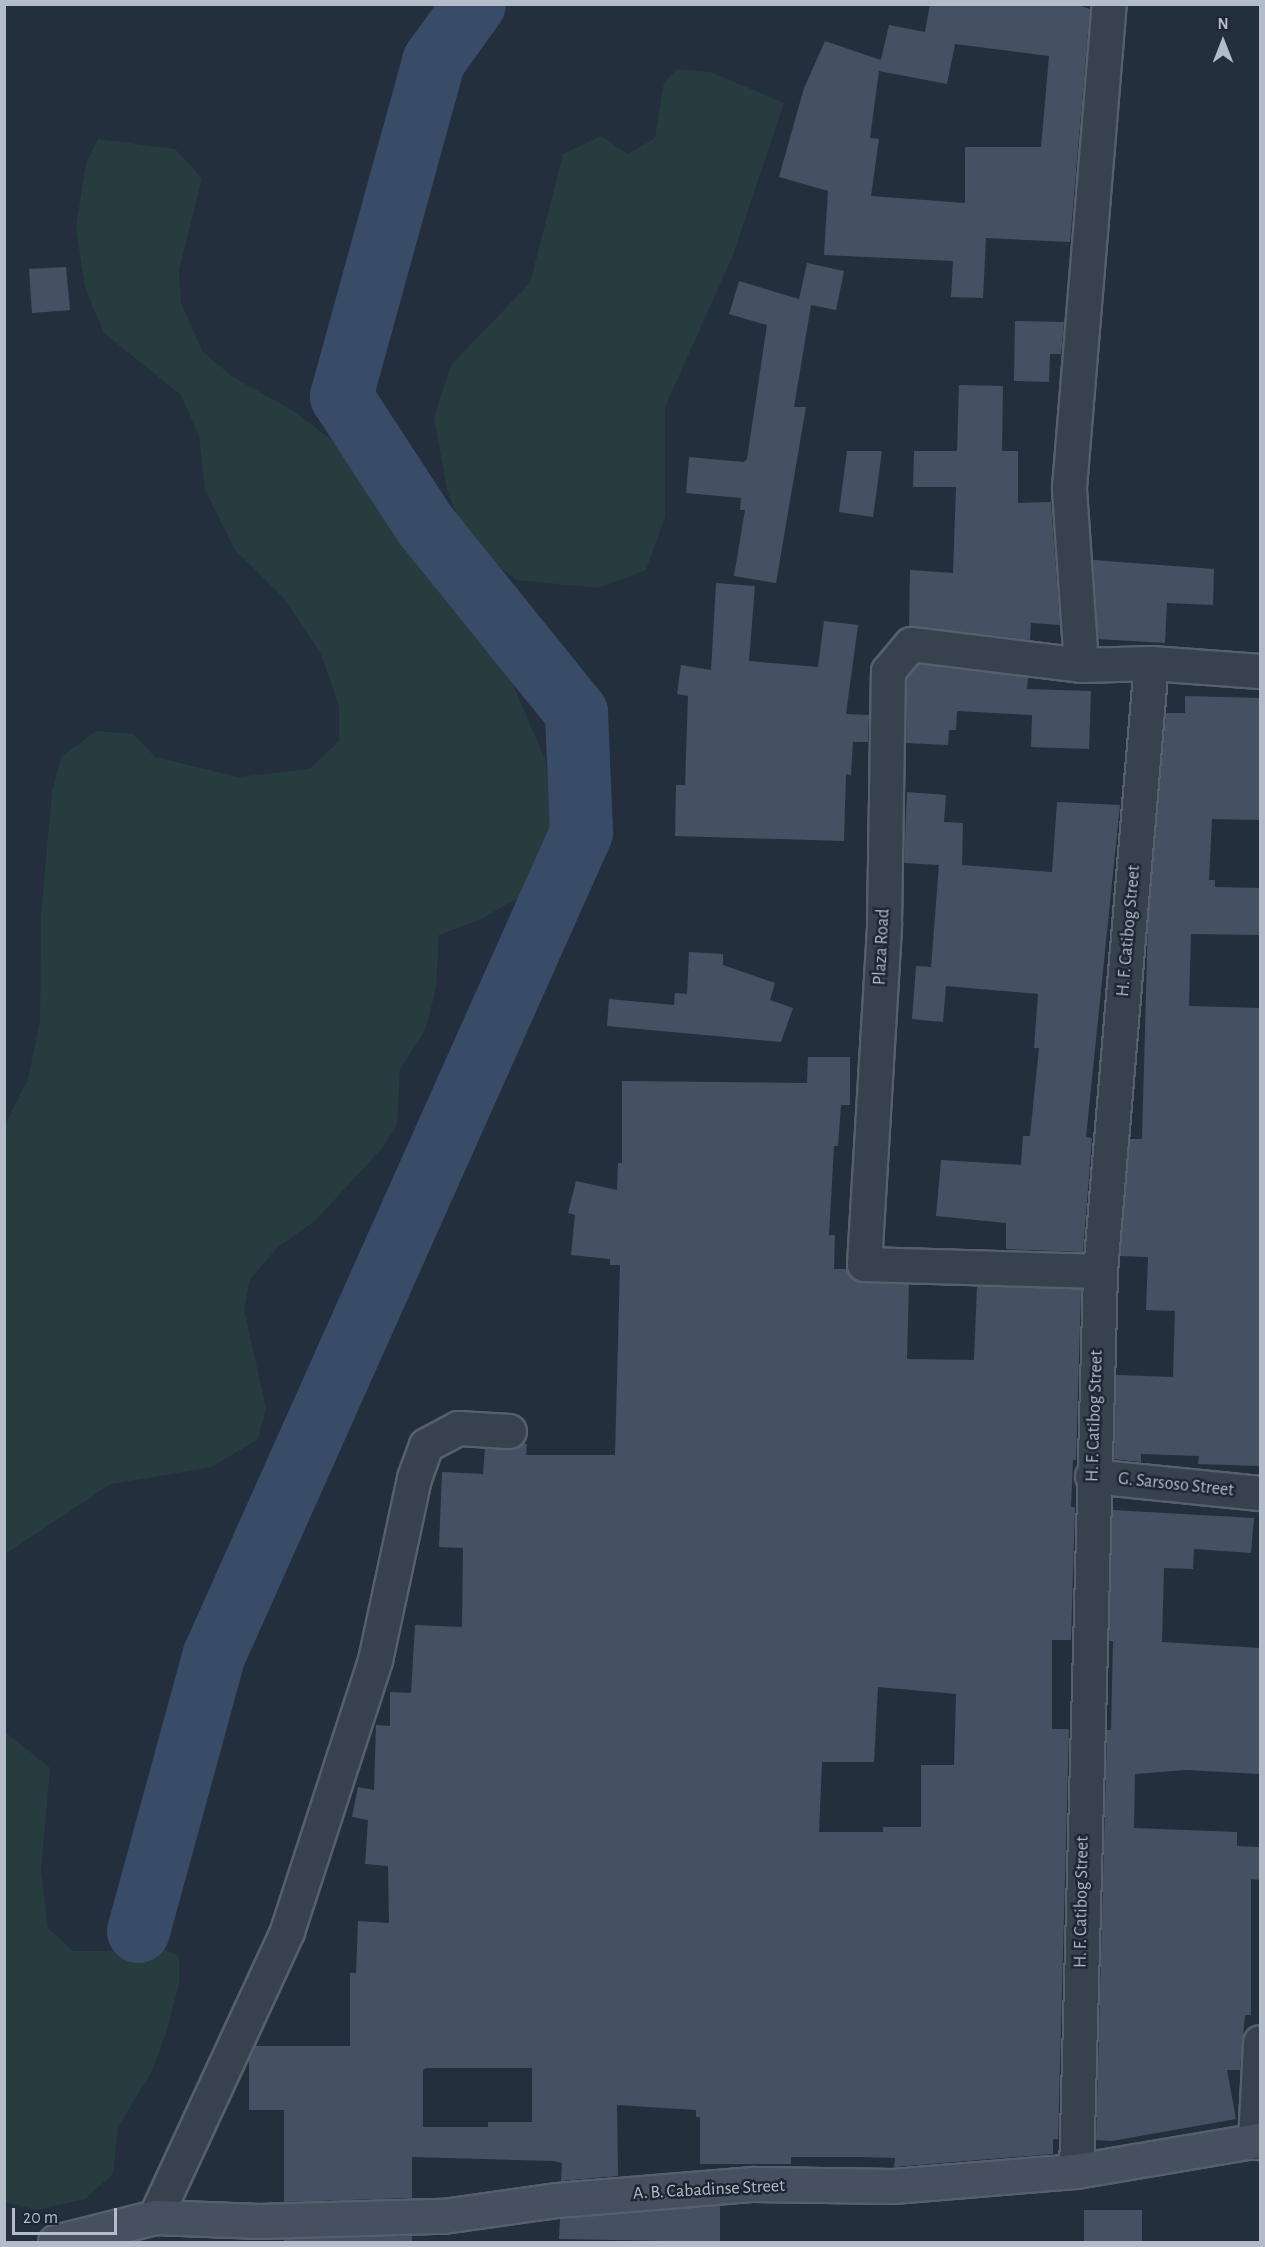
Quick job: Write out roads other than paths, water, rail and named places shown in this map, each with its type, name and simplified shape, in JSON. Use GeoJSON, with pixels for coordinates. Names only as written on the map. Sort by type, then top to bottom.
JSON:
{"type":"FeatureCollection","features":[{"type":"Feature","properties":{"kind":"street"},"geometry":{"type":"LineString","coordinates":[[1081,665],[1069,487],[1109,4]]}},
{"type":"Feature","properties":{"kind":"street","name":"Plaza Road"},"geometry":{"type":"LineString","coordinates":[[1100,1270],[864,1264],[884,924],[888,671],[911,644],[1081,665],[1151,663],[1260,671]]}},
{"type":"Feature","properties":{"kind":"street","name":"H. F. Catibog Street"},"geometry":{"type":"LineString","coordinates":[[1076,2171],[1092,1476],[1100,1270],[1151,663]]}},
{"type":"Feature","properties":{"kind":"street"},"geometry":{"type":"LineString","coordinates":[[155,2217],[287,1930],[375,1660],[414,1479],[426,1445],[458,1428],[509,1431]]}},
{"type":"Feature","properties":{"kind":"street","name":"G. Sarsoso Street"},"geometry":{"type":"LineString","coordinates":[[1092,1476],[1260,1493]]}},
{"type":"Feature","properties":{"kind":"street"},"geometry":{"type":"LineString","coordinates":[[1258,2141],[1260,2042]]}},
{"type":"Feature","properties":{"kind":"street","name":"A. B. Cabadinse Street"},"geometry":{"type":"LineString","coordinates":[[55,2242],[155,2217],[259,2221],[443,2216],[557,2200],[753,2184],[893,2186],[1076,2171],[1258,2141]]}},
{"type":"Feature","properties":{"kind":"waterway"},"geometry":{"type":"LineString","coordinates":[[138,1931],[214,1654],[581,832],[576,712],[425,525],[341,396],[433,61],[474,4]]}}]}
